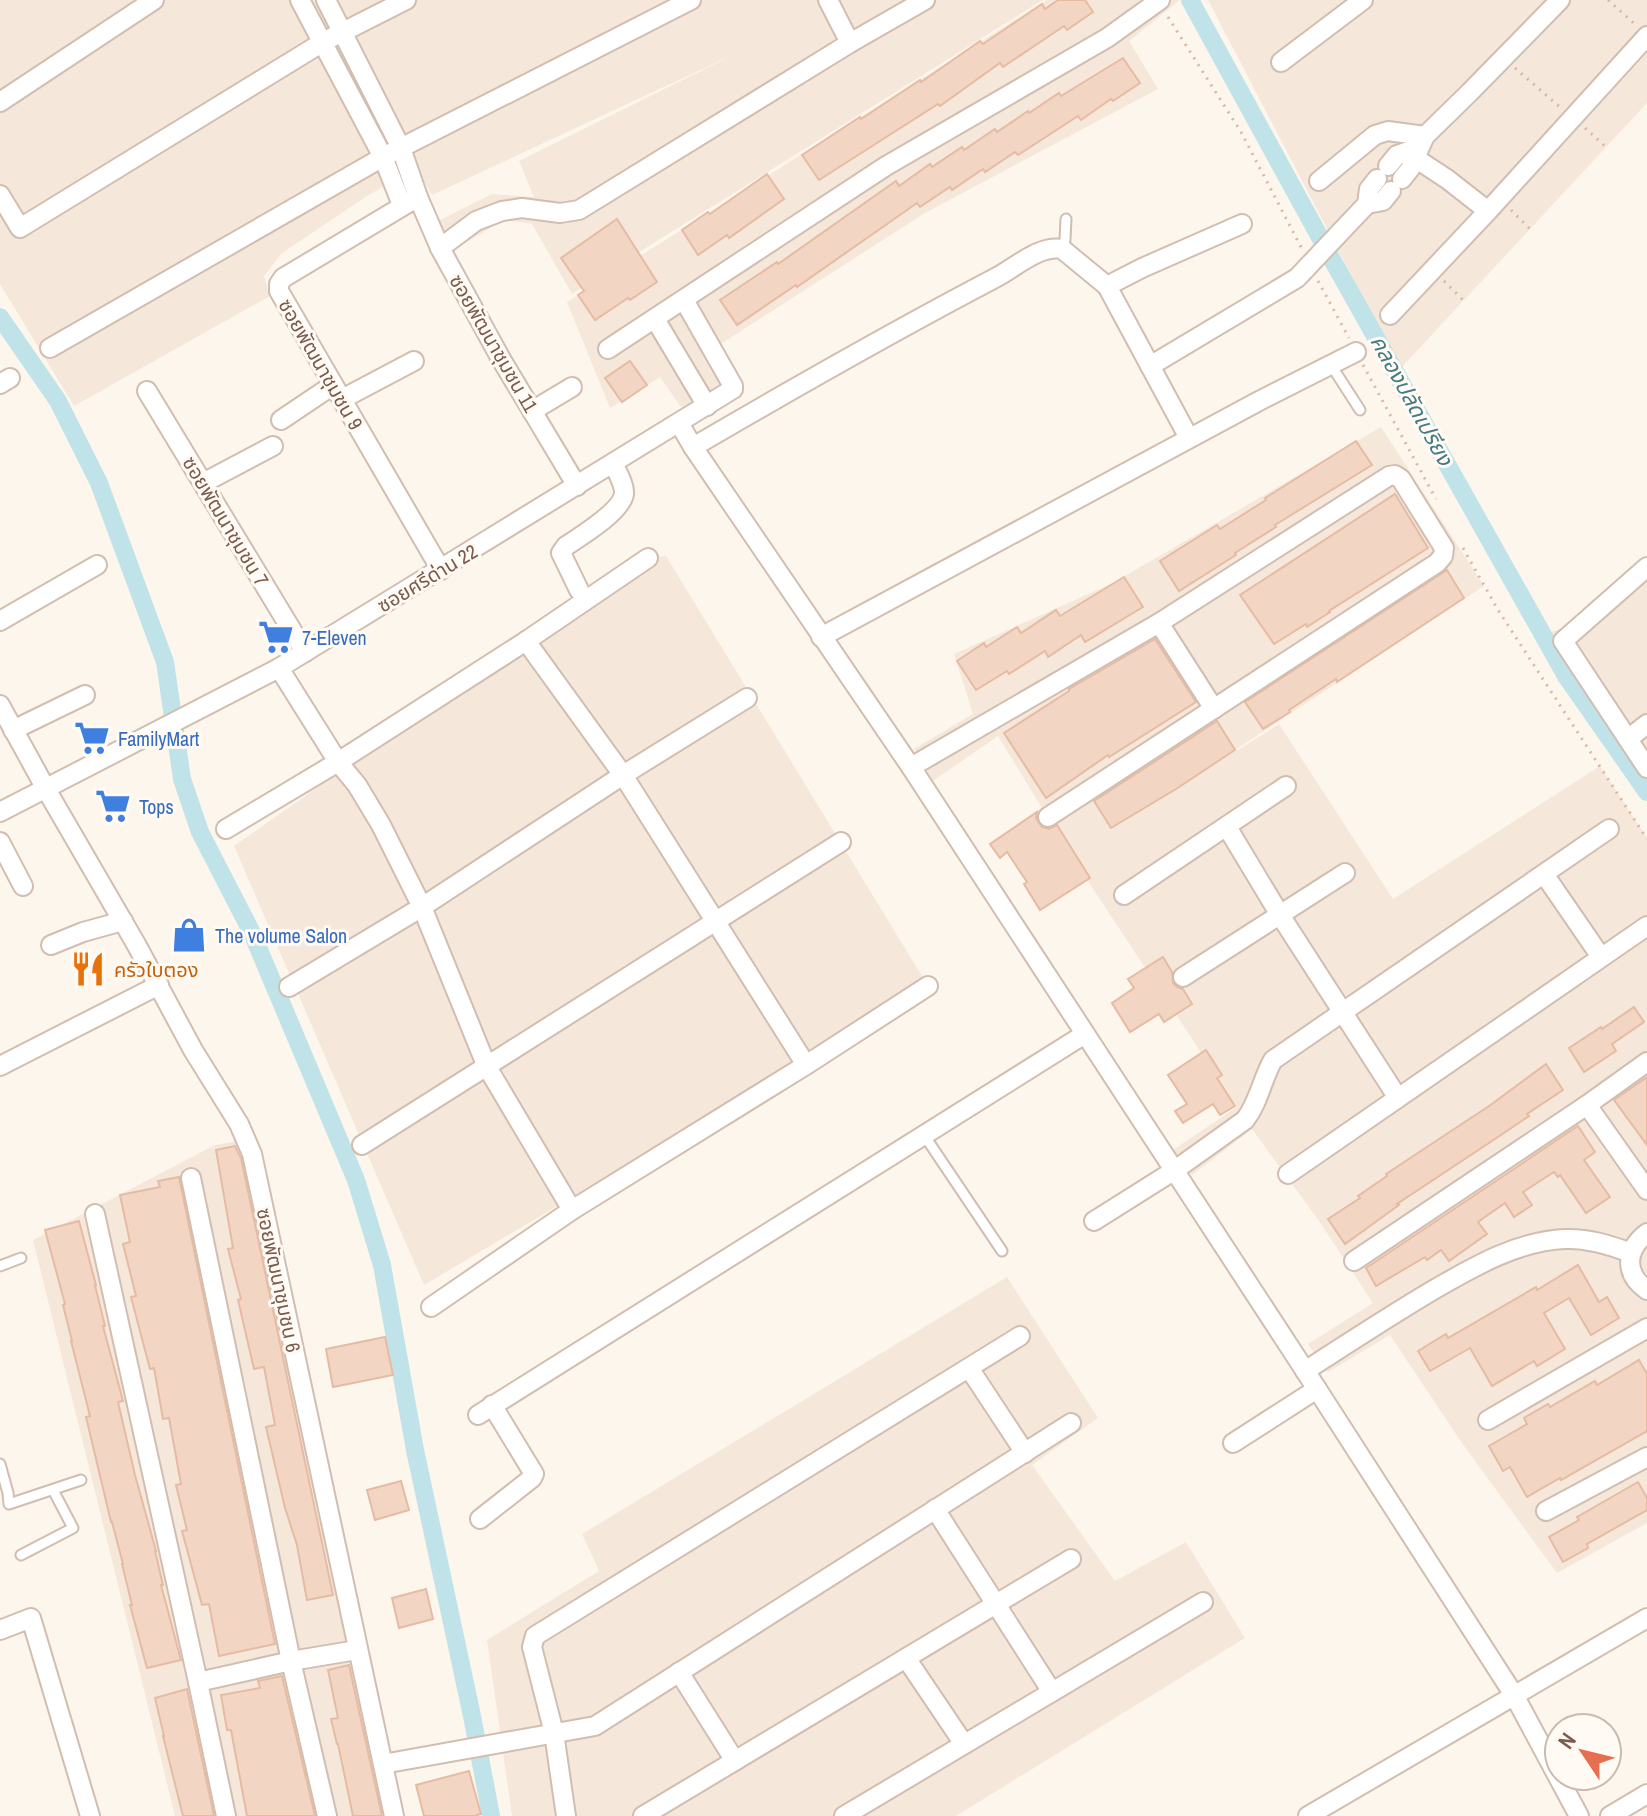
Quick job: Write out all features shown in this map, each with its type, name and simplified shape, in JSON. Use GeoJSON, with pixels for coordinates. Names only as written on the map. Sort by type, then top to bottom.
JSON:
{"type":"FeatureCollection","features":[{"type":"Feature","properties":{"kind":"street"},"geometry":{"type":"LineString","coordinates":[[0,102],[154,0]]}},
{"type":"Feature","properties":{"kind":"street"},"geometry":{"type":"LineString","coordinates":[[300,0],[383,157],[410,201]]}},
{"type":"Feature","properties":{"kind":"street"},"geometry":{"type":"LineString","coordinates":[[326,0],[401,148],[410,201]]}},
{"type":"Feature","properties":{"kind":"street"},"geometry":{"type":"LineString","coordinates":[[0,195],[20,228],[323,42],[406,0]]}},
{"type":"Feature","properties":{"kind":"street"},"geometry":{"type":"LineString","coordinates":[[50,348],[383,157],[691,0]]}},
{"type":"Feature","properties":{"kind":"street"},"geometry":{"type":"LineString","coordinates":[[828,0],[850,43]]}},
{"type":"Feature","properties":{"kind":"street"},"geometry":{"type":"LineString","coordinates":[[440,248],[476,221],[502,211],[522,208],[560,213],[579,210],[925,0]]}},
{"type":"Feature","properties":{"kind":"street"},"geometry":{"type":"LineString","coordinates":[[1281,62],[1361,0]]}},
{"type":"Feature","properties":{"kind":"street"},"geometry":{"type":"LineString","coordinates":[[1150,366],[1306,275],[1367,204],[1383,201],[1390,179],[1410,169],[1416,149],[1560,0]]}},
{"type":"Feature","properties":{"kind":"street"},"geometry":{"type":"LineString","coordinates":[[608,349],[886,166],[1159,6]]}},
{"type":"Feature","properties":{"kind":"street"},"geometry":{"type":"LineString","coordinates":[[1390,315],[1573,118],[1642,31]]}},
{"type":"Feature","properties":{"kind":"street"},"geometry":{"type":"LineString","coordinates":[[1319,181],[1375,135],[1388,131],[1416,149],[1447,179],[1494,205]]}},
{"type":"Feature","properties":{"kind":"street","name":"ซอยพัฒนาชุมชน 11"},"geometry":{"type":"LineString","coordinates":[[410,201],[577,486]]}},
{"type":"Feature","properties":{"kind":"street","name":"ซอยพัฒนาชุมชน 9"},"geometry":{"type":"LineString","coordinates":[[410,201],[283,278],[279,291],[441,570]]}},
{"type":"Feature","properties":{"kind":"street"},"geometry":{"type":"LineString","coordinates":[[1107,286],[1242,224]]}},
{"type":"Feature","properties":{"kind":"street"},"geometry":{"type":"LineString","coordinates":[[693,447],[953,299],[1036,254],[1056,248],[1062,249],[1107,286],[1189,438]]}},
{"type":"Feature","properties":{"kind":"street","name":"ซอยศรีด่าน 22"},"geometry":{"type":"LineString","coordinates":[[0,812],[279,668],[733,389],[684,300]]}},
{"type":"Feature","properties":{"kind":"street"},"geometry":{"type":"LineString","coordinates":[[655,319],[707,406]]}},
{"type":"Feature","properties":{"kind":"street"},"geometry":{"type":"LineString","coordinates":[[821,637],[1189,438],[1356,352]]}},
{"type":"Feature","properties":{"kind":"street"},"geometry":{"type":"LineString","coordinates":[[281,420],[338,392],[414,361]]}},
{"type":"Feature","properties":{"kind":"street"},"geometry":{"type":"LineString","coordinates":[[532,411],[572,387]]}},
{"type":"Feature","properties":{"kind":"street","name":"ซอยพัฒนาชุมชน 7"},"geometry":{"type":"LineString","coordinates":[[147,391],[305,652]]}},
{"type":"Feature","properties":{"kind":"street"},"geometry":{"type":"LineString","coordinates":[[679,423],[911,767],[1317,1389],[1514,1695],[1579,1816]]}},
{"type":"Feature","properties":{"kind":"street"},"geometry":{"type":"LineString","coordinates":[[203,483],[273,446]]}},
{"type":"Feature","properties":{"kind":"street"},"geometry":{"type":"LineString","coordinates":[[579,590],[561,553],[566,546],[612,513],[622,500],[625,491],[613,463]]}},
{"type":"Feature","properties":{"kind":"street"},"geometry":{"type":"LineString","coordinates":[[911,767],[1159,623],[1389,476],[1395,475],[1401,479],[1444,548],[1443,556],[1437,563],[1048,817]]}},
{"type":"Feature","properties":{"kind":"street"},"geometry":{"type":"LineString","coordinates":[[226,829],[338,762],[648,558]]}},
{"type":"Feature","properties":{"kind":"street"},"geometry":{"type":"LineString","coordinates":[[0,621],[97,565]]}},
{"type":"Feature","properties":{"kind":"street"},"geometry":{"type":"LineString","coordinates":[[1647,567],[1563,641],[1647,768]]}},
{"type":"Feature","properties":{"kind":"street"},"geometry":{"type":"LineString","coordinates":[[1159,623],[1214,709]]}},
{"type":"Feature","properties":{"kind":"street"},"geometry":{"type":"LineString","coordinates":[[526,641],[623,775],[806,1065]]}},
{"type":"Feature","properties":{"kind":"street"},"geometry":{"type":"LineString","coordinates":[[279,668],[381,825],[422,907],[487,1067],[572,1210]]}},
{"type":"Feature","properties":{"kind":"street"},"geometry":{"type":"LineString","coordinates":[[13,730],[85,695]]}},
{"type":"Feature","properties":{"kind":"street"},"geometry":{"type":"LineString","coordinates":[[289,987],[422,907],[747,698]]}},
{"type":"Feature","properties":{"kind":"street","name":"ซอยพัฒนาชุมชน 6"},"geometry":{"type":"LineString","coordinates":[[0,705],[193,1050],[239,1124],[252,1154],[394,1816]]}},
{"type":"Feature","properties":{"kind":"street"},"geometry":{"type":"LineString","coordinates":[[1628,739],[1647,724]]}},
{"type":"Feature","properties":{"kind":"street"},"geometry":{"type":"LineString","coordinates":[[1124,895],[1286,786]]}},
{"type":"Feature","properties":{"kind":"street"},"geometry":{"type":"LineString","coordinates":[[1227,827],[1398,1098]]}},
{"type":"Feature","properties":{"kind":"street"},"geometry":{"type":"LineString","coordinates":[[1094,1221],[1175,1170],[1245,1120],[1253,1110],[1273,1060],[1609,829]]}},
{"type":"Feature","properties":{"kind":"street"},"geometry":{"type":"LineString","coordinates":[[0,842],[23,886]]}},
{"type":"Feature","properties":{"kind":"street"},"geometry":{"type":"LineString","coordinates":[[362,1145],[841,842]]}},
{"type":"Feature","properties":{"kind":"street"},"geometry":{"type":"LineString","coordinates":[[1183,977],[1345,873]]}},
{"type":"Feature","properties":{"kind":"street"},"geometry":{"type":"LineString","coordinates":[[1544,874],[1601,957]]}},
{"type":"Feature","properties":{"kind":"street"},"geometry":{"type":"LineString","coordinates":[[51,945],[123,921]]}},
{"type":"Feature","properties":{"kind":"street"},"geometry":{"type":"LineString","coordinates":[[1288,1174],[1647,926]]}},
{"type":"Feature","properties":{"kind":"street"},"geometry":{"type":"LineString","coordinates":[[0,1066],[159,985]]}},
{"type":"Feature","properties":{"kind":"street"},"geometry":{"type":"LineString","coordinates":[[431,1307],[572,1210],[928,986]]}},
{"type":"Feature","properties":{"kind":"street"},"geometry":{"type":"LineString","coordinates":[[480,1519],[534,1474],[485,1410],[1085,1034]]}},
{"type":"Feature","properties":{"kind":"street"},"geometry":{"type":"LineString","coordinates":[[1354,1261],[1647,1062]]}},
{"type":"Feature","properties":{"kind":"street"},"geometry":{"type":"LineString","coordinates":[[1587,1105],[1647,1190]]}},
{"type":"Feature","properties":{"kind":"street"},"geometry":{"type":"LineString","coordinates":[[191,1178],[291,1661],[327,1816]]}},
{"type":"Feature","properties":{"kind":"street"},"geometry":{"type":"LineString","coordinates":[[95,1214],[226,1816]]}},
{"type":"Feature","properties":{"kind":"street"},"geometry":{"type":"LineString","coordinates":[[1647,1233],[1637,1241],[1631,1253],[1630,1267],[1635,1280],[1647,1290]]}},
{"type":"Feature","properties":{"kind":"street"},"geometry":{"type":"LineString","coordinates":[[1305,1371],[1441,1286],[1486,1261],[1530,1244],[1566,1239],[1599,1242],[1631,1253]]}},
{"type":"Feature","properties":{"kind":"street"},"geometry":{"type":"LineString","coordinates":[[1488,1420],[1647,1328]]}},
{"type":"Feature","properties":{"kind":"street"},"geometry":{"type":"LineString","coordinates":[[566,1816],[554,1733],[532,1647],[535,1636],[1020,1336]]}},
{"type":"Feature","properties":{"kind":"street"},"geometry":{"type":"LineString","coordinates":[[969,1368],[1025,1453]]}},
{"type":"Feature","properties":{"kind":"street"},"geometry":{"type":"LineString","coordinates":[[1233,1443],[1317,1389]]}},
{"type":"Feature","properties":{"kind":"street"},"geometry":{"type":"LineString","coordinates":[[383,1764],[595,1726],[1071,1423]]}},
{"type":"Feature","properties":{"kind":"street"},"geometry":{"type":"LineString","coordinates":[[1546,1511],[1647,1457]]}},
{"type":"Feature","properties":{"kind":"street"},"geometry":{"type":"LineString","coordinates":[[935,1509],[1052,1692]]}},
{"type":"Feature","properties":{"kind":"street"},"geometry":{"type":"LineString","coordinates":[[643,1816],[1071,1559]]}},
{"type":"Feature","properties":{"kind":"street"},"geometry":{"type":"LineString","coordinates":[[844,1816],[1203,1602]]}},
{"type":"Feature","properties":{"kind":"street"},"geometry":{"type":"LineString","coordinates":[[0,1630],[31,1618],[90,1816]]}},
{"type":"Feature","properties":{"kind":"street"},"geometry":{"type":"LineString","coordinates":[[1308,1816],[1647,1618]]}},
{"type":"Feature","properties":{"kind":"street"},"geometry":{"type":"LineString","coordinates":[[198,1682],[357,1650]]}},
{"type":"Feature","properties":{"kind":"street"},"geometry":{"type":"LineString","coordinates":[[906,1658],[964,1744]]}},
{"type":"Feature","properties":{"kind":"street"},"geometry":{"type":"LineString","coordinates":[[679,1672],[735,1761]]}},
{"type":"Feature","properties":{"kind":"street"},"geometry":{"type":"LineString","coordinates":[[1610,1816],[1647,1794]]}},
{"type":"Feature","properties":{"kind":"lane"},"geometry":{"type":"LineString","coordinates":[[1062,249],[1066,219]]}},
{"type":"Feature","properties":{"kind":"lane"},"geometry":{"type":"LineString","coordinates":[[1331,365],[1360,410]]}},
{"type":"Feature","properties":{"kind":"lane"},"geometry":{"type":"LineString","coordinates":[[924,1135],[1002,1251]]}},
{"type":"Feature","properties":{"kind":"lane"},"geometry":{"type":"LineString","coordinates":[[0,1266],[21,1258]]}},
{"type":"Feature","properties":{"kind":"lane"},"geometry":{"type":"LineString","coordinates":[[0,1464],[9,1504],[81,1480]]}},
{"type":"Feature","properties":{"kind":"lane"},"geometry":{"type":"LineString","coordinates":[[21,1555],[73,1528],[53,1490]]}},
{"type":"Feature","properties":{"kind":"path"},"geometry":{"type":"LineString","coordinates":[[1608,0],[1642,31]]}},
{"type":"Feature","properties":{"kind":"path"},"geometry":{"type":"LineString","coordinates":[[1159,6],[1241,132],[1308,260]]}},
{"type":"Feature","properties":{"kind":"path"},"geometry":{"type":"LineString","coordinates":[[1503,58],[1606,147]]}},
{"type":"Feature","properties":{"kind":"path"},"geometry":{"type":"LineString","coordinates":[[1494,205],[1530,229]]}},
{"type":"Feature","properties":{"kind":"path"},"geometry":{"type":"LineString","coordinates":[[1432,270],[1464,301]]}},
{"type":"Feature","properties":{"kind":"path"},"geometry":{"type":"LineString","coordinates":[[1306,275],[1356,352],[1440,507]]}},
{"type":"Feature","properties":{"kind":"path"},"geometry":{"type":"LineString","coordinates":[[1463,548],[1498,610],[1647,839]]}},
{"type":"Feature","properties":{"kind":"shaded area"},"geometry":{"type":"Polygon","coordinates":[[[0,0],[1043,0],[572,294],[532,224],[504,220],[450,252],[436,222],[492,194],[534,197],[519,161],[737,53],[432,195],[417,169],[370,194],[282,253],[264,276],[270,296],[74,406],[0,284],[0,0]]]}},
{"type":"Feature","properties":{"kind":"shaded area"},"geometry":{"type":"Polygon","coordinates":[[[1047,0],[1180,0],[1129,41],[1158,89],[925,213],[716,347],[738,387],[681,407],[660,377],[610,408],[567,302],[1047,0]]]}},
{"type":"Feature","properties":{"kind":"shaded area"},"geometry":{"type":"Polygon","coordinates":[[[1208,0],[1647,0],[1647,103],[1400,369],[1208,0]]]}},
{"type":"Feature","properties":{"kind":"shaded area"},"geometry":{"type":"Polygon","coordinates":[[[1381,427],[1484,586],[1173,791],[1279,724],[1393,899],[1600,766],[1647,838],[1647,1523],[1557,1573],[1464,1446],[1390,1335],[1328,1372],[1308,1344],[1373,1303],[1317,1218],[1252,1129],[1192,1175],[1173,1150],[1237,1107],[1072,857],[998,736],[933,781],[914,749],[973,714],[954,654],[1113,583],[1381,427]]]}},
{"type":"Feature","properties":{"kind":"shaded area"},"geometry":{"type":"Polygon","coordinates":[[[666,556],[928,986],[424,1285],[234,846],[614,579],[648,558],[666,556]]]}},
{"type":"Feature","properties":{"kind":"shaded area"},"geometry":{"type":"Polygon","coordinates":[[[1647,558],[1647,788],[1543,635],[1586,620],[1647,558]]]}},
{"type":"Feature","properties":{"kind":"shaded area"},"geometry":{"type":"Polygon","coordinates":[[[237,1141],[384,1816],[175,1816],[33,1240],[215,1145],[237,1141]]]}},
{"type":"Feature","properties":{"kind":"shaded area"},"geometry":{"type":"Polygon","coordinates":[[[1007,1277],[1098,1418],[1032,1465],[1115,1581],[1186,1542],[1245,1638],[956,1816],[512,1816],[487,1640],[599,1571],[582,1534],[1007,1277]]]}},
{"type":"Feature","properties":{"kind":"building"},"geometry":{"type":"Polygon","coordinates":[[[1058,0],[1085,0],[1093,12],[1067,30],[1064,26],[1003,67],[1000,63],[940,106],[938,104],[819,180],[802,155],[921,82],[980,41],[983,44],[1042,4],[1045,9],[1058,0]]]}},
{"type":"Feature","properties":{"kind":"building"},"geometry":{"type":"Polygon","coordinates":[[[1123,58],[1140,83],[1113,101],[1111,99],[1081,120],[1078,116],[1018,155],[1015,152],[920,207],[917,203],[737,325],[720,300],[778,264],[896,181],[899,186],[930,164],[932,167],[962,147],[964,150],[995,129],[997,132],[1028,111],[1059,93],[1061,96],[1123,58]]]}},
{"type":"Feature","properties":{"kind":"building"},"geometry":{"type":"Polygon","coordinates":[[[767,174],[784,199],[729,238],[727,235],[698,255],[682,230],[767,174]]]}},
{"type":"Feature","properties":{"kind":"building"},"geometry":{"type":"Polygon","coordinates":[[[617,219],[657,282],[595,320],[578,295],[584,291],[561,258],[617,219]]]}},
{"type":"Feature","properties":{"kind":"building"},"geometry":{"type":"Polygon","coordinates":[[[630,361],[647,385],[622,402],[605,378],[630,361]]]}},
{"type":"Feature","properties":{"kind":"building"},"geometry":{"type":"Polygon","coordinates":[[[1356,441],[1372,465],[1275,525],[1236,555],[1179,591],[1160,561],[1217,525],[1220,529],[1356,441]]]}},
{"type":"Feature","properties":{"kind":"building"},"geometry":{"type":"Polygon","coordinates":[[[1395,494],[1428,548],[1307,627],[1306,624],[1274,644],[1240,595],[1395,494]]]}},
{"type":"Feature","properties":{"kind":"building"},"geometry":{"type":"Polygon","coordinates":[[[1447,570],[1464,598],[1263,729],[1245,702],[1447,570]]]}},
{"type":"Feature","properties":{"kind":"building"},"geometry":{"type":"Polygon","coordinates":[[[1124,577],[1143,607],[1085,642],[1081,635],[1048,657],[1045,651],[976,690],[957,661],[1017,627],[1021,633],[1056,610],[1060,616],[1124,577]]]}},
{"type":"Feature","properties":{"kind":"building"},"geometry":{"type":"Polygon","coordinates":[[[1155,639],[1196,702],[1108,755],[1046,798],[1004,733],[1069,689],[1155,639]]]}},
{"type":"Feature","properties":{"kind":"building"},"geometry":{"type":"Polygon","coordinates":[[[1217,721],[1235,750],[1111,828],[1094,801],[1217,721]]]}},
{"type":"Feature","properties":{"kind":"building"},"geometry":{"type":"Polygon","coordinates":[[[1037,812],[1036,818],[1042,827],[1049,829],[1057,825],[1090,878],[1040,910],[1024,884],[1027,882],[1007,852],[1000,858],[990,844],[1037,812]]]}},
{"type":"Feature","properties":{"kind":"building"},"geometry":{"type":"Polygon","coordinates":[[[1163,957],[1172,972],[1173,983],[1183,989],[1192,1004],[1164,1022],[1159,1014],[1130,1032],[1112,1003],[1134,988],[1128,979],[1163,957]]]}},
{"type":"Feature","properties":{"kind":"building"},"geometry":{"type":"Polygon","coordinates":[[[1634,1007],[1644,1022],[1612,1044],[1616,1051],[1584,1072],[1569,1048],[1634,1007]]]}},
{"type":"Feature","properties":{"kind":"building"},"geometry":{"type":"Polygon","coordinates":[[[1206,1050],[1222,1075],[1217,1078],[1235,1106],[1220,1115],[1213,1104],[1183,1123],[1175,1111],[1187,1104],[1168,1075],[1206,1050]]]}},
{"type":"Feature","properties":{"kind":"building"},"geometry":{"type":"Polygon","coordinates":[[[1546,1064],[1563,1090],[1397,1204],[1345,1244],[1328,1219],[1360,1198],[1358,1196],[1386,1174],[1546,1064]]]}},
{"type":"Feature","properties":{"kind":"building"},"geometry":{"type":"Polygon","coordinates":[[[1647,1077],[1647,1145],[1614,1100],[1647,1077]]]}},
{"type":"Feature","properties":{"kind":"building"},"geometry":{"type":"Polygon","coordinates":[[[1578,1126],[1595,1152],[1584,1160],[1610,1197],[1586,1213],[1560,1175],[1558,1177],[1554,1172],[1523,1192],[1532,1205],[1514,1217],[1505,1203],[1478,1222],[1487,1234],[1449,1261],[1441,1250],[1376,1286],[1366,1268],[1578,1126]]]}},
{"type":"Feature","properties":{"kind":"building"},"geometry":{"type":"Polygon","coordinates":[[[235,1146],[241,1158],[333,1595],[307,1600],[297,1545],[266,1427],[275,1425],[264,1367],[254,1369],[228,1249],[233,1248],[216,1150],[235,1146]]]}},
{"type":"Feature","properties":{"kind":"building"},"geometry":{"type":"Polygon","coordinates":[[[179,1177],[275,1644],[219,1656],[209,1604],[202,1605],[182,1531],[187,1530],[176,1485],[181,1484],[169,1418],[163,1419],[154,1368],[150,1369],[131,1297],[136,1296],[123,1244],[130,1242],[120,1195],[160,1187],[158,1181],[179,1177]]]}},
{"type":"Feature","properties":{"kind":"building"},"geometry":{"type":"Polygon","coordinates":[[[79,1221],[123,1401],[118,1402],[181,1660],[147,1668],[86,1417],[90,1416],[65,1304],[45,1230],[79,1221]]]}},
{"type":"Feature","properties":{"kind":"building"},"geometry":{"type":"Polygon","coordinates":[[[1578,1265],[1599,1302],[1607,1297],[1619,1318],[1591,1335],[1569,1298],[1544,1313],[1565,1349],[1537,1366],[1534,1361],[1492,1386],[1470,1348],[1430,1371],[1418,1351],[1446,1334],[1448,1338],[1578,1265]]]}},
{"type":"Feature","properties":{"kind":"building"},"geometry":{"type":"Polygon","coordinates":[[[385,1337],[393,1375],[333,1387],[326,1349],[385,1337]]]}},
{"type":"Feature","properties":{"kind":"building"},"geometry":{"type":"Polygon","coordinates":[[[1639,1360],[1647,1374],[1647,1431],[1527,1497],[1510,1467],[1503,1471],[1489,1446],[1527,1424],[1524,1418],[1548,1404],[1550,1407],[1595,1381],[1597,1385],[1639,1360]]]}},
{"type":"Feature","properties":{"kind":"building"},"geometry":{"type":"Polygon","coordinates":[[[401,1481],[409,1510],[375,1520],[367,1490],[401,1481]]]}},
{"type":"Feature","properties":{"kind":"building"},"geometry":{"type":"Polygon","coordinates":[[[1638,1482],[1647,1498],[1647,1510],[1587,1544],[1588,1548],[1563,1562],[1549,1537],[1638,1482]]]}},
{"type":"Feature","properties":{"kind":"building"},"geometry":{"type":"Polygon","coordinates":[[[426,1589],[433,1619],[399,1628],[392,1598],[426,1589]]]}},
{"type":"Feature","properties":{"kind":"building"},"geometry":{"type":"Polygon","coordinates":[[[349,1665],[382,1816],[353,1816],[331,1719],[338,1718],[328,1670],[349,1665]]]}},
{"type":"Feature","properties":{"kind":"building"},"geometry":{"type":"Polygon","coordinates":[[[282,1676],[315,1816],[247,1816],[231,1730],[227,1730],[221,1695],[260,1688],[258,1681],[282,1676]]]}},
{"type":"Feature","properties":{"kind":"building"},"geometry":{"type":"Polygon","coordinates":[[[187,1689],[214,1816],[183,1816],[163,1736],[155,1698],[187,1689]]]}},
{"type":"Feature","properties":{"kind":"building"},"geometry":{"type":"Polygon","coordinates":[[[469,1771],[481,1814],[424,1816],[416,1785],[469,1771]]]}},
{"type":"Feature","properties":{"kind":"waterway","name":"คลองปลัดเปรียง"},"geometry":{"type":"LineString","coordinates":[[1190,0],[1566,676],[1647,792]]}},
{"type":"Feature","properties":{"kind":"waterway"},"geometry":{"type":"LineString","coordinates":[[0,317],[58,401],[99,483],[165,662],[182,779],[200,832],[252,933],[356,1180],[382,1265],[415,1450],[491,1816]]}},
{"type":"Feature","properties":{"kind":"place","name":"7-Eleven"},"geometry":{"type":"Point","coordinates":[276,637]}},
{"type":"Feature","properties":{"kind":"place","name":"FamilyMart"},"geometry":{"type":"Point","coordinates":[92,738]}},
{"type":"Feature","properties":{"kind":"place","name":"Tops"},"geometry":{"type":"Point","coordinates":[113,806]}},
{"type":"Feature","properties":{"kind":"place","name":"The volume Salon"},"geometry":{"type":"Point","coordinates":[189,935]}},
{"type":"Feature","properties":{"kind":"place","name":"ครัวใบตอง"},"geometry":{"type":"Point","coordinates":[88,969]}}]}
